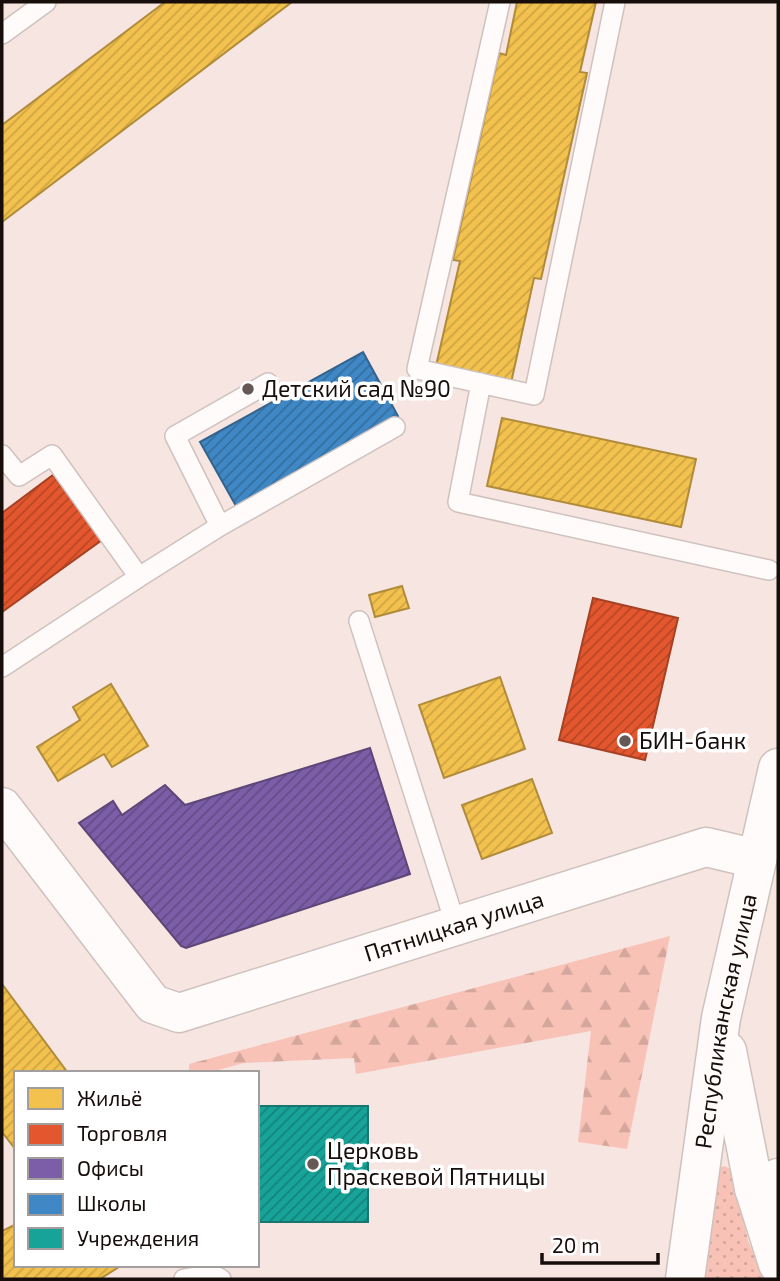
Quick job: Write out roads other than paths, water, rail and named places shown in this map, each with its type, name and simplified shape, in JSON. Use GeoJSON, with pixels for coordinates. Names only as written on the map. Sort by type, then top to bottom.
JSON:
{"type":"FeatureCollection","features":[{"type":"Feature","properties":{"kind":"street","name":"Республиканская улица"},"geometry":{"type":"LineString","coordinates":[[685,1279],[721,1018],[778,768]]}},
{"type":"Feature","properties":{"kind":"street","name":"Пятницкая улица"},"geometry":{"type":"LineString","coordinates":[[2,807],[153,1004],[179,1013],[706,847],[757,859]]}},
{"type":"Feature","properties":{"kind":"street"},"geometry":{"type":"LineString","coordinates":[[721,1018],[766,1183],[778,1264]]}},
{"type":"Feature","properties":{"kind":"lane"},"geometry":{"type":"LineString","coordinates":[[2,34],[46,2]]}},
{"type":"Feature","properties":{"kind":"lane"},"geometry":{"type":"LineString","coordinates":[[500,2],[417,369],[534,395],[615,2]]}},
{"type":"Feature","properties":{"kind":"lane"},"geometry":{"type":"LineString","coordinates":[[220,526],[175,436],[268,383]]}},
{"type":"Feature","properties":{"kind":"lane"},"geometry":{"type":"LineString","coordinates":[[481,383],[458,502],[769,570]]}},
{"type":"Feature","properties":{"kind":"lane"},"geometry":{"type":"LineString","coordinates":[[2,667],[220,526],[395,427]]}},
{"type":"Feature","properties":{"kind":"lane"},"geometry":{"type":"LineString","coordinates":[[2,455],[19,477],[52,455],[139,577]]}},
{"type":"Feature","properties":{"kind":"lane"},"geometry":{"type":"LineString","coordinates":[[359,621],[456,926]]}},
{"type":"Feature","properties":{"kind":"lane"},"geometry":{"type":"LineString","coordinates":[[184,1279],[212,1274],[221,1279]]}},
{"type":"Feature","properties":{"kind":"place","name":"Детский сад №90"},"geometry":{"type":"Point","coordinates":[248,389]}},
{"type":"Feature","properties":{"kind":"place","name":"БИН-банк"},"geometry":{"type":"Point","coordinates":[625,741]}},
{"type":"Feature","properties":{"kind":"place","name":"Церковь Праскевой Пятницы"},"geometry":{"type":"Point","coordinates":[313,1164]}}]}
